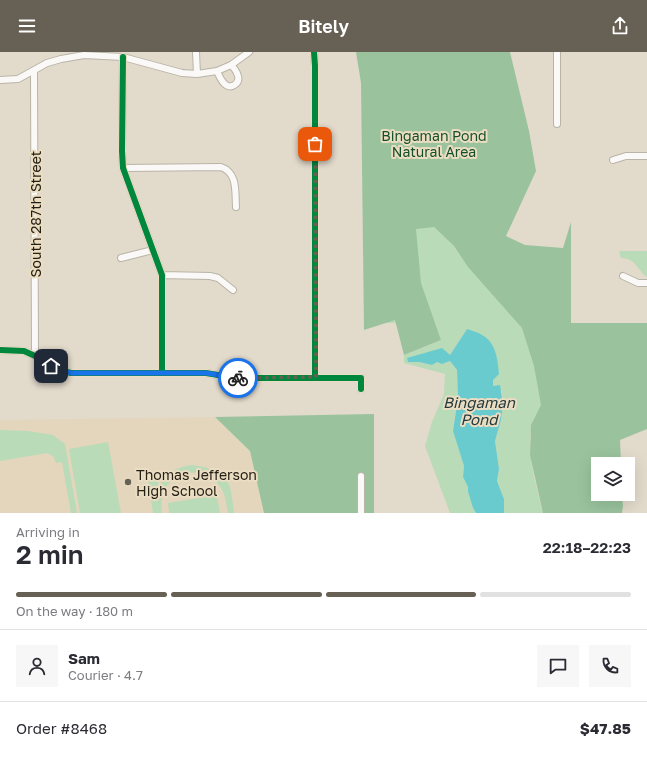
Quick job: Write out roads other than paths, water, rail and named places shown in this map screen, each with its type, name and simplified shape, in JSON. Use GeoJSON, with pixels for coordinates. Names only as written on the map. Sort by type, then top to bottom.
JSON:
{"type":"FeatureCollection","features":[{"type":"Feature","properties":{"kind":"street"},"geometry":{"type":"LineString","coordinates":[[196,52],[197,74]]}},
{"type":"Feature","properties":{"kind":"street"},"geometry":{"type":"LineString","coordinates":[[0,80],[18,80],[47,63],[61,58],[84,55],[123,57],[182,73],[197,74],[217,71],[231,65],[249,52]]}},
{"type":"Feature","properties":{"kind":"street"},"geometry":{"type":"LineString","coordinates":[[314,52],[316,377]]}},
{"type":"Feature","properties":{"kind":"street"},"geometry":{"type":"LineString","coordinates":[[557,52],[557,124]]}},
{"type":"Feature","properties":{"kind":"street"},"geometry":{"type":"LineString","coordinates":[[123,57],[123,168],[162,275],[162,373]]}},
{"type":"Feature","properties":{"kind":"street"},"geometry":{"type":"LineString","coordinates":[[217,71],[224,84],[230,87],[234,86],[238,81],[238,78],[231,65]]}},
{"type":"Feature","properties":{"kind":"street","name":"South 287th Street"},"geometry":{"type":"LineString","coordinates":[[34,71],[35,356]]}},
{"type":"Feature","properties":{"kind":"street"},"geometry":{"type":"LineString","coordinates":[[613,160],[626,156],[647,156]]}},
{"type":"Feature","properties":{"kind":"street"},"geometry":{"type":"LineString","coordinates":[[123,168],[221,167],[228,170],[232,174],[236,207]]}},
{"type":"Feature","properties":{"kind":"street"},"geometry":{"type":"LineString","coordinates":[[121,258],[153,250]]}},
{"type":"Feature","properties":{"kind":"street"},"geometry":{"type":"LineString","coordinates":[[162,275],[210,276],[218,278],[233,290]]}},
{"type":"Feature","properties":{"kind":"street"},"geometry":{"type":"LineString","coordinates":[[622,276],[638,283],[647,283]]}},
{"type":"Feature","properties":{"kind":"street"},"geometry":{"type":"LineString","coordinates":[[0,350],[24,351],[59,370],[71,373],[206,373],[236,378],[361,378],[361,389]]}},
{"type":"Feature","properties":{"kind":"street"},"geometry":{"type":"LineString","coordinates":[[361,476],[361,513]]}},
{"type":"Feature","properties":{"kind":"water","name":"Bingaman Pond"},"geometry":{"type":"Polygon","coordinates":[[[467,329],[479,333],[487,338],[493,347],[497,358],[499,374],[493,380],[493,386],[500,385],[503,404],[501,420],[495,441],[499,469],[497,481],[504,499],[504,513],[476,513],[473,508],[468,487],[463,477],[464,466],[453,431],[458,398],[457,370],[450,361],[442,364],[437,362],[432,365],[419,362],[408,362],[407,358],[442,348],[450,355],[467,329]]]}},
{"type":"Feature","properties":{"kind":"place","name":"Thomas Jefferson High School"},"geometry":{"type":"Point","coordinates":[128,482]}},
{"type":"Feature","properties":{"kind":"park label","name":"Bingaman Pond Natural Area"},"geometry":{"type":"Point","coordinates":[434,144]}}]}
